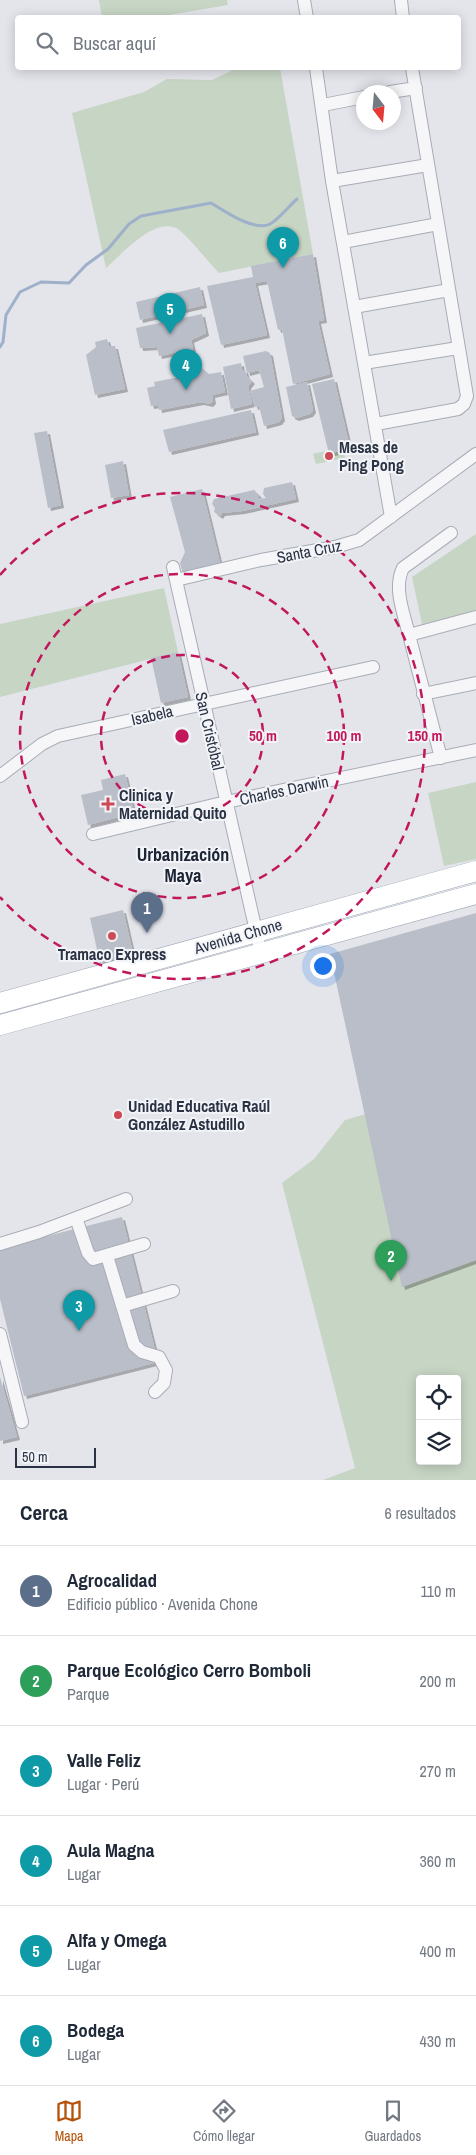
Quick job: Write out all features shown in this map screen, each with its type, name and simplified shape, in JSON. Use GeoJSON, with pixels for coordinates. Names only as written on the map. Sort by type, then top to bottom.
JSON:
{"type":"FeatureCollection","features":[{"type":"Feature","properties":{"kind":"main road","name":"Avenida Chone"},"geometry":{"type":"LineString","coordinates":[[0,1003],[476,871]]}},
{"type":"Feature","properties":{"kind":"main road","name":"Avenida Chone"},"geometry":{"type":"LineString","coordinates":[[0,1025],[476,894]]}},
{"type":"Feature","properties":{"kind":"street"},"geometry":{"type":"LineString","coordinates":[[304,0],[306,15]]}},
{"type":"Feature","properties":{"kind":"street"},"geometry":{"type":"LineString","coordinates":[[401,0],[404,15]]}},
{"type":"Feature","properties":{"kind":"street"},"geometry":{"type":"LineString","coordinates":[[316,70],[323,105],[332,181],[391,517]]}},
{"type":"Feature","properties":{"kind":"street"},"geometry":{"type":"LineString","coordinates":[[376,424],[458,410],[464,404],[467,396],[412,70]]}},
{"type":"Feature","properties":{"kind":"street"},"geometry":{"type":"LineString","coordinates":[[401,90],[416,88]]}},
{"type":"Feature","properties":{"kind":"street"},"geometry":{"type":"LineString","coordinates":[[323,105],[356,99]]}},
{"type":"Feature","properties":{"kind":"street"},"geometry":{"type":"LineString","coordinates":[[332,181],[428,165]]}},
{"type":"Feature","properties":{"kind":"street"},"geometry":{"type":"LineString","coordinates":[[343,242],[438,224]]}},
{"type":"Feature","properties":{"kind":"street"},"geometry":{"type":"LineString","coordinates":[[354,307],[448,290]]}},
{"type":"Feature","properties":{"kind":"street"},"geometry":{"type":"LineString","coordinates":[[364,363],[458,348]]}},
{"type":"Feature","properties":{"kind":"street","name":"Santa Cruz"},"geometry":{"type":"LineString","coordinates":[[175,574],[335,547],[359,540],[476,454]]}},
{"type":"Feature","properties":{"kind":"street"},"geometry":{"type":"LineString","coordinates":[[440,758],[398,588],[399,576],[403,568],[450,533]]}},
{"type":"Feature","properties":{"kind":"street","name":"San Cristóbal"},"geometry":{"type":"LineString","coordinates":[[175,574],[261,953]]}},
{"type":"Feature","properties":{"kind":"street"},"geometry":{"type":"LineString","coordinates":[[409,635],[476,617]]}},
{"type":"Feature","properties":{"kind":"street","name":"Isabela"},"geometry":{"type":"LineString","coordinates":[[0,776],[42,744],[58,736],[373,667]]}},
{"type":"Feature","properties":{"kind":"street"},"geometry":{"type":"LineString","coordinates":[[423,694],[476,683]]}},
{"type":"Feature","properties":{"kind":"street","name":"Charles Darwin"},"geometry":{"type":"LineString","coordinates":[[93,834],[226,802],[476,750]]}},
{"type":"Feature","properties":{"kind":"street"},"geometry":{"type":"LineString","coordinates":[[0,1244],[126,1199]]}},
{"type":"Feature","properties":{"kind":"street"},"geometry":{"type":"LineString","coordinates":[[76,1218],[89,1256],[96,1260],[144,1244]]}},
{"type":"Feature","properties":{"kind":"street"},"geometry":{"type":"LineString","coordinates":[[107,1256],[134,1345],[142,1352],[155,1355],[162,1361],[166,1370],[162,1387],[155,1392]]}},
{"type":"Feature","properties":{"kind":"street"},"geometry":{"type":"LineString","coordinates":[[122,1306],[173,1291]]}},
{"type":"Feature","properties":{"kind":"street"},"geometry":{"type":"LineString","coordinates":[[0,1334],[2,1356],[22,1422]]}},
{"type":"Feature","properties":{"kind":"green space"},"geometry":{"type":"Polygon","coordinates":[[[99,0],[227,0],[228,5],[169,15],[102,15],[99,0]]]}},
{"type":"Feature","properties":{"kind":"green space"},"geometry":{"type":"Polygon","coordinates":[[[233,70],[280,70],[313,254],[219,273],[180,231],[167,226],[158,228],[138,239],[106,268],[72,113],[144,92],[167,79],[212,80],[233,70]]]}},
{"type":"Feature","properties":{"kind":"green space","name":"Mesas de Ping Pong"},"geometry":{"type":"Polygon","coordinates":[[[343,447],[345,458],[316,464],[313,454],[343,447]]]}},
{"type":"Feature","properties":{"kind":"green space"},"geometry":{"type":"Polygon","coordinates":[[[476,534],[476,612],[422,624],[412,577],[476,534]]]}},
{"type":"Feature","properties":{"kind":"green space"},"geometry":{"type":"Polygon","coordinates":[[[164,588],[178,652],[0,697],[0,624],[164,588]]]}},
{"type":"Feature","properties":{"kind":"green space"},"geometry":{"type":"Polygon","coordinates":[[[476,782],[476,859],[444,866],[428,793],[476,782]]]}},
{"type":"Feature","properties":{"kind":"green space"},"geometry":{"type":"Polygon","coordinates":[[[476,1082],[476,1480],[323,1480],[355,1468],[282,1183],[314,1159],[345,1120],[476,1082]]]}},
{"type":"Feature","properties":{"kind":"building"},"geometry":{"type":"Polygon","coordinates":[[[313,254],[324,320],[318,321],[330,374],[293,384],[282,329],[278,330],[267,281],[255,283],[267,335],[221,345],[207,286],[253,277],[251,266],[313,254]]]}},
{"type":"Feature","properties":{"kind":"building"},"geometry":{"type":"Polygon","coordinates":[[[200,287],[204,305],[140,320],[136,302],[200,287]]]}},
{"type":"Feature","properties":{"kind":"building"},"geometry":{"type":"Polygon","coordinates":[[[202,314],[206,333],[191,340],[193,349],[159,356],[157,347],[140,348],[136,328],[202,314]]]}},
{"type":"Feature","properties":{"kind":"building"},"geometry":{"type":"Polygon","coordinates":[[[107,339],[109,346],[115,346],[125,389],[95,395],[86,355],[96,347],[95,342],[107,339]]]}},
{"type":"Feature","properties":{"kind":"building"},"geometry":{"type":"Polygon","coordinates":[[[266,351],[270,353],[282,418],[279,422],[264,426],[259,406],[255,407],[250,391],[264,387],[259,370],[247,373],[243,356],[266,351]]]}},
{"type":"Feature","properties":{"kind":"building"},"geometry":{"type":"Polygon","coordinates":[[[241,363],[242,370],[245,370],[247,376],[252,381],[248,386],[252,404],[231,409],[223,367],[241,363]]]}},
{"type":"Feature","properties":{"kind":"building"},"geometry":{"type":"Polygon","coordinates":[[[202,368],[209,374],[221,372],[225,392],[212,395],[213,401],[210,404],[201,402],[159,410],[158,405],[151,406],[147,388],[155,386],[154,382],[195,374],[202,368]]]}},
{"type":"Feature","properties":{"kind":"building"},"geometry":{"type":"Polygon","coordinates":[[[334,379],[350,448],[329,454],[312,384],[334,379]]]}},
{"type":"Feature","properties":{"kind":"building"},"geometry":{"type":"Polygon","coordinates":[[[307,382],[313,410],[310,414],[296,418],[292,416],[286,387],[307,382]]]}},
{"type":"Feature","properties":{"kind":"building"},"geometry":{"type":"Polygon","coordinates":[[[251,410],[256,432],[169,452],[163,430],[251,410]]]}},
{"type":"Feature","properties":{"kind":"building"},"geometry":{"type":"Polygon","coordinates":[[[47,431],[61,505],[48,508],[34,433],[47,431]]]}},
{"type":"Feature","properties":{"kind":"building"},"geometry":{"type":"Polygon","coordinates":[[[123,461],[129,495],[111,498],[105,465],[123,461]]]}},
{"type":"Feature","properties":{"kind":"building"},"geometry":{"type":"Polygon","coordinates":[[[292,482],[296,499],[242,511],[222,513],[220,516],[214,512],[215,508],[212,504],[214,499],[254,490],[259,495],[257,499],[266,498],[263,494],[264,488],[292,482]]]}},
{"type":"Feature","properties":{"kind":"building"},"geometry":{"type":"Polygon","coordinates":[[[202,489],[220,563],[183,574],[180,563],[185,552],[170,497],[202,489]]]}},
{"type":"Feature","properties":{"kind":"building"},"geometry":{"type":"Polygon","coordinates":[[[178,652],[188,697],[161,703],[151,658],[178,652]]]}},
{"type":"Feature","properties":{"kind":"building","name":"Clinica y Maternidad Quito"},"geometry":{"type":"Polygon","coordinates":[[[125,774],[134,813],[88,825],[81,795],[103,790],[101,780],[125,774]]]}},
{"type":"Feature","properties":{"kind":"building","name":"Tramaco Express"},"geometry":{"type":"Polygon","coordinates":[[[123,910],[133,954],[100,963],[90,918],[123,910]]]}},
{"type":"Feature","properties":{"kind":"building"},"geometry":{"type":"Polygon","coordinates":[[[476,913],[476,1260],[402,1287],[330,954],[476,913]]]}},
{"type":"Feature","properties":{"kind":"building"},"geometry":{"type":"Polygon","coordinates":[[[122,1217],[158,1362],[24,1396],[0,1299],[0,1248],[122,1217]]]}},
{"type":"Feature","properties":{"kind":"building"},"geometry":{"type":"Polygon","coordinates":[[[0,1377],[17,1437],[0,1441],[0,1377]]]}},
{"type":"Feature","properties":{"kind":"waterway"},"geometry":{"type":"LineString","coordinates":[[0,347],[3,342],[6,315],[20,292],[41,282],[69,283],[86,265],[108,249],[129,224],[141,216],[211,203],[240,220],[263,226],[273,222],[297,199]]}},
{"type":"Feature","properties":{"kind":"place","name":"Bodega"},"geometry":{"type":"Point","coordinates":[283,268]}},
{"type":"Feature","properties":{"kind":"place","name":"Alfa y Omega"},"geometry":{"type":"Point","coordinates":[170,334]}},
{"type":"Feature","properties":{"kind":"place","name":"Aula Magna"},"geometry":{"type":"Point","coordinates":[186,390]}},
{"type":"Feature","properties":{"kind":"place","name":"Mesas de Ping Pong"},"geometry":{"type":"Point","coordinates":[329,456]}},
{"type":"Feature","properties":{"kind":"place","name":"Clinica y Maternidad Quito"},"geometry":{"type":"Point","coordinates":[108,804]}},
{"type":"Feature","properties":{"kind":"place","name":"Agrocalidad"},"geometry":{"type":"Point","coordinates":[147,933]}},
{"type":"Feature","properties":{"kind":"place","name":"Tramaco Express"},"geometry":{"type":"Point","coordinates":[112,936]}},
{"type":"Feature","properties":{"kind":"place","name":"Unidad Educativa Raúl González Astudillo"},"geometry":{"type":"Point","coordinates":[118,1115]}},
{"type":"Feature","properties":{"kind":"place","name":"Parque Ecológico Cerro Bomboli"},"geometry":{"type":"Point","coordinates":[391,1281]}},
{"type":"Feature","properties":{"kind":"place","name":"Valle Feliz"},"geometry":{"type":"Point","coordinates":[79,1331]}},
{"type":"Feature","properties":{"kind":"district","name":"Urbanización Maya"},"geometry":{"type":"Point","coordinates":[183,865]}}]}
